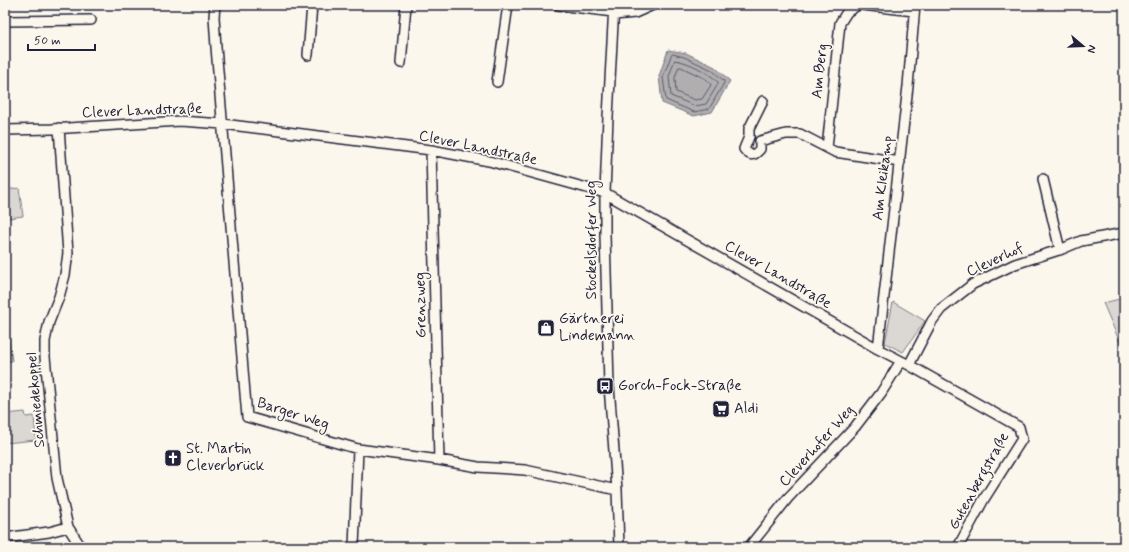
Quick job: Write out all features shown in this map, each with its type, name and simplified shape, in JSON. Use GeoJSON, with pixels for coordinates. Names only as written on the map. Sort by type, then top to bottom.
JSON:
{"type":"FeatureCollection","features":[{"type":"Feature","properties":{"kind":"street"},"geometry":{"type":"LineString","coordinates":[[215,5],[214,17],[223,124]]}},
{"type":"Feature","properties":{"kind":"street"},"geometry":{"type":"LineString","coordinates":[[308,55],[312,5]]}},
{"type":"Feature","properties":{"kind":"street"},"geometry":{"type":"LineString","coordinates":[[401,63],[406,5]]}},
{"type":"Feature","properties":{"kind":"street"},"geometry":{"type":"LineString","coordinates":[[497,82],[508,5]]}},
{"type":"Feature","properties":{"kind":"street"},"geometry":{"type":"LineString","coordinates":[[558,5],[635,13],[653,5]]}},
{"type":"Feature","properties":{"kind":"street","name":"Am Berg"},"geometry":{"type":"LineString","coordinates":[[827,148],[840,23],[847,12],[858,5]]}},
{"type":"Feature","properties":{"kind":"street"},"geometry":{"type":"LineString","coordinates":[[862,5],[914,8]]}},
{"type":"Feature","properties":{"kind":"street","name":"Am Kleikamp"},"geometry":{"type":"LineString","coordinates":[[878,349],[900,162],[914,8]]}},
{"type":"Feature","properties":{"kind":"street","name":"Stockelsdorfer Weg"},"geometry":{"type":"LineString","coordinates":[[614,11],[608,117],[605,234],[609,386],[617,490],[619,547]]}},
{"type":"Feature","properties":{"kind":"street"},"geometry":{"type":"LineString","coordinates":[[5,21],[91,20]]}},
{"type":"Feature","properties":{"kind":"street"},"geometry":{"type":"LineString","coordinates":[[760,141],[760,149],[756,154],[752,155],[744,149],[749,137],[749,129],[763,101]]}},
{"type":"Feature","properties":{"kind":"street","name":"Clever Landstraße"},"geometry":{"type":"LineString","coordinates":[[5,130],[180,121],[223,124],[431,150],[489,161],[605,193],[905,363]]}},
{"type":"Feature","properties":{"kind":"street","name":"Barger Weg"},"geometry":{"type":"LineString","coordinates":[[223,124],[247,417],[358,449],[478,467],[526,470],[617,490]]}},
{"type":"Feature","properties":{"kind":"street","name":"Schmiedekoppel"},"geometry":{"type":"LineString","coordinates":[[59,128],[68,253],[65,275],[59,297],[49,322],[45,341],[45,357],[57,478],[68,527],[81,547]]}},
{"type":"Feature","properties":{"kind":"street"},"geometry":{"type":"LineString","coordinates":[[749,137],[760,141],[786,134],[800,134],[835,152],[900,162]]}},
{"type":"Feature","properties":{"kind":"street","name":"Grenzweg"},"geometry":{"type":"LineString","coordinates":[[431,150],[439,460]]}},
{"type":"Feature","properties":{"kind":"street"},"geometry":{"type":"LineString","coordinates":[[1043,179],[1060,250]]}},
{"type":"Feature","properties":{"kind":"street","name":"Cleverhof"},"geometry":{"type":"LineString","coordinates":[[905,363],[941,309],[973,284],[1015,264],[1060,250],[1082,241],[1124,233]]}},
{"type":"Feature","properties":{"kind":"street","name":"Gutenbergstraße"},"geometry":{"type":"LineString","coordinates":[[905,363],[1019,427],[1022,439],[984,499],[958,547]]}},
{"type":"Feature","properties":{"kind":"street","name":"Cleverhofer Weg"},"geometry":{"type":"LineString","coordinates":[[749,547],[788,498],[855,427],[905,363]]}},
{"type":"Feature","properties":{"kind":"street"},"geometry":{"type":"LineString","coordinates":[[354,547],[358,449]]}},
{"type":"Feature","properties":{"kind":"street"},"geometry":{"type":"LineString","coordinates":[[5,538],[49,532],[68,527]]}},
{"type":"Feature","properties":{"kind":"shaded area"},"geometry":{"type":"Polygon","coordinates":[[[19,188],[23,216],[9,218],[8,211],[5,211],[5,190],[19,188]]]}},
{"type":"Feature","properties":{"kind":"shaded area"},"geometry":{"type":"Polygon","coordinates":[[[1124,298],[1124,352],[1103,303],[1124,298]]]}},
{"type":"Feature","properties":{"kind":"shaded area"},"geometry":{"type":"Polygon","coordinates":[[[893,302],[925,321],[903,352],[885,343],[893,302]]]}},
{"type":"Feature","properties":{"kind":"shaded area"},"geometry":{"type":"Polygon","coordinates":[[[5,309],[12,361],[5,362],[5,309]]]}},
{"type":"Feature","properties":{"kind":"shaded area"},"geometry":{"type":"Polygon","coordinates":[[[5,412],[6,414],[25,412],[26,417],[34,416],[36,440],[5,443],[5,412]]]}},
{"type":"Feature","properties":{"kind":"water"},"geometry":{"type":"Polygon","coordinates":[[[668,50],[686,53],[715,67],[730,81],[712,112],[694,116],[662,103],[659,76],[668,50]]]}},
{"type":"Feature","properties":{"kind":"place","name":"Gärtnerei Lindemann"},"geometry":{"type":"Point","coordinates":[546,328]}},
{"type":"Feature","properties":{"kind":"place","name":"Gorch-Fock-Straße"},"geometry":{"type":"Point","coordinates":[605,386]}},
{"type":"Feature","properties":{"kind":"place","name":"Aldi"},"geometry":{"type":"Point","coordinates":[721,409]}},
{"type":"Feature","properties":{"kind":"place","name":"St. Martin Cleverbrück"},"geometry":{"type":"Point","coordinates":[173,458]}}]}
